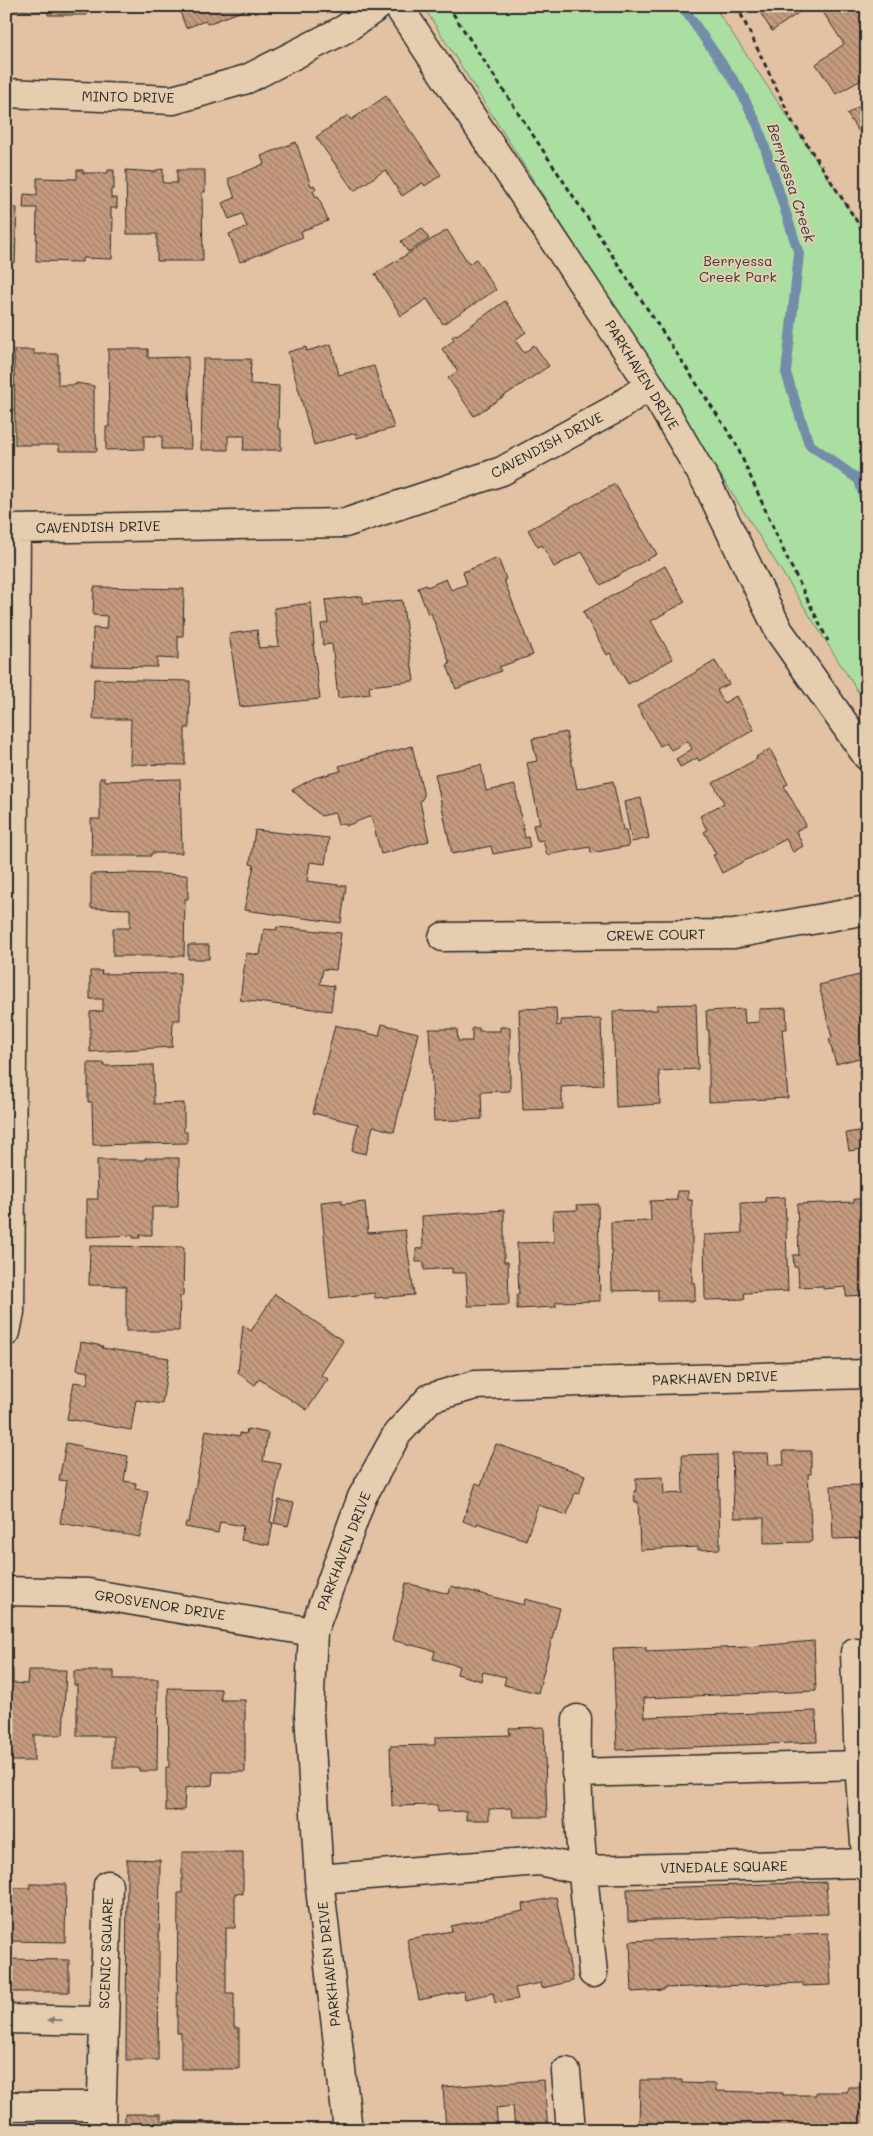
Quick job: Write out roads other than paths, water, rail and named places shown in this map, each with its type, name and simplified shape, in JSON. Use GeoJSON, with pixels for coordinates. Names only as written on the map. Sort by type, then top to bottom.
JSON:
{"type":"FeatureCollection","features":[{"type":"Feature","properties":{"kind":"street","name":"MINTO DRIVE"},"geometry":{"type":"LineString","coordinates":[[6,93],[173,100],[247,79],[345,29],[378,6]]}},
{"type":"Feature","properties":{"kind":"street","name":"PARKHAVEN DRIVE"},"geometry":{"type":"LineString","coordinates":[[398,6],[650,385],[707,483],[780,631],[867,756]]}},
{"type":"Feature","properties":{"kind":"street","name":"CAVENDISH DRIVE"},"geometry":{"type":"LineString","coordinates":[[6,1332],[10,1312],[16,529],[345,523],[502,471],[615,409],[650,385]]}},
{"type":"Feature","properties":{"kind":"street","name":"CREWE COURT"},"geometry":{"type":"LineString","coordinates":[[443,937],[734,934],[867,910]]}},
{"type":"Feature","properties":{"kind":"street","name":"PARKHAVEN DRIVE"},"geometry":{"type":"LineString","coordinates":[[348,2130],[319,1879],[309,1713],[313,1632],[362,1497],[397,1434],[430,1398],[475,1385],[867,1374]]}},
{"type":"Feature","properties":{"kind":"street","name":"GROSVENOR DRIVE"},"geometry":{"type":"LineString","coordinates":[[6,1591],[88,1593],[313,1632]]}},
{"type":"Feature","properties":{"kind":"street"},"geometry":{"type":"LineString","coordinates":[[855,1652],[859,1765],[867,1868]]}},
{"type":"Feature","properties":{"kind":"street"},"geometry":{"type":"LineString","coordinates":[[577,1719],[576,1773],[582,1870],[593,1973]]}},
{"type":"Feature","properties":{"kind":"street"},"geometry":{"type":"LineString","coordinates":[[576,1773],[859,1765]]}},
{"type":"Feature","properties":{"kind":"street","name":"VINEDALE SQUARE"},"geometry":{"type":"LineString","coordinates":[[319,1879],[539,1860],[582,1870],[866,1863]]}},
{"type":"Feature","properties":{"kind":"street","name":"SCENIC SQUARE"},"geometry":{"type":"LineString","coordinates":[[6,2106],[101,2118],[108,1885]]}},
{"type":"Feature","properties":{"kind":"street","name":"SCENIC SQUARE"},"geometry":{"type":"LineString","coordinates":[[6,2019],[103,2021]]}},
{"type":"Feature","properties":{"kind":"street"},"geometry":{"type":"LineString","coordinates":[[566,2072],[571,2130]]}},
{"type":"Feature","properties":{"kind":"waterway","name":"Berryessa Creek"},"geometry":{"type":"LineString","coordinates":[[682,6],[739,88],[758,126],[799,254],[786,373],[809,444],[859,480],[867,509]]}},
{"type":"Feature","properties":{"kind":"park label","name":"Berryessa Creek Park"},"geometry":{"type":"Point","coordinates":[738,270]}}]}
